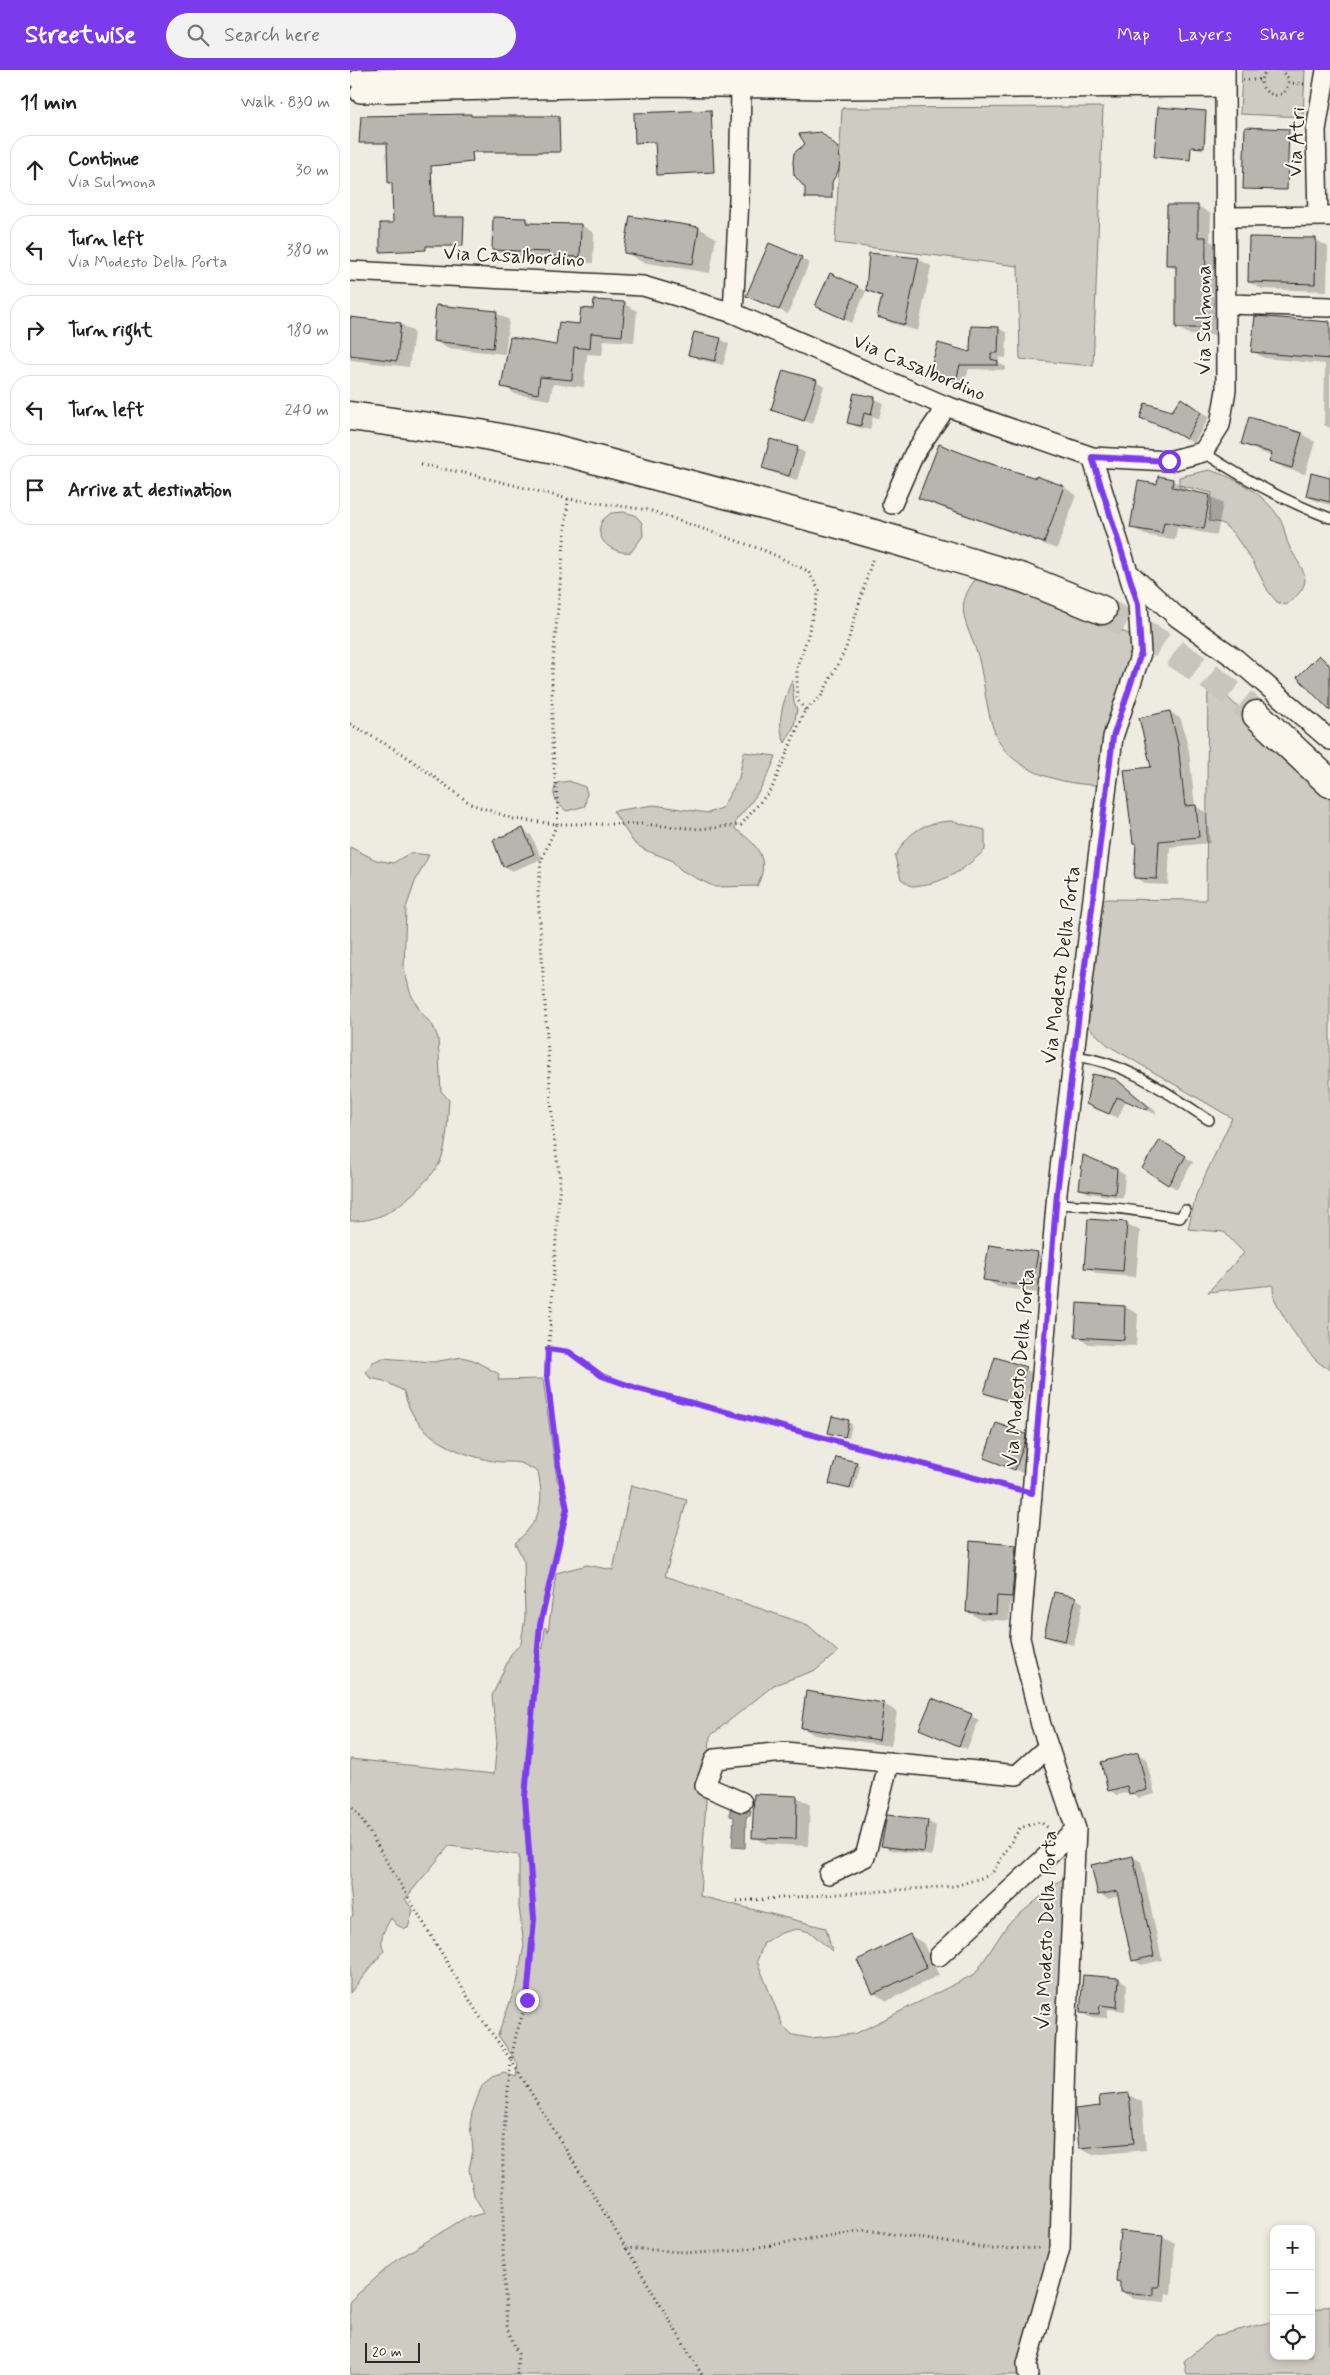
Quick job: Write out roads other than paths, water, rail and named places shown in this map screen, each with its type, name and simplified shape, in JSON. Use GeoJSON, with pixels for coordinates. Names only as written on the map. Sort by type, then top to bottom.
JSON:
{"type":"FeatureCollection","features":[{"type":"Feature","properties":{"kind":"highway"},"geometry":{"type":"LineString","coordinates":[[350,416],[480,434],[554,449],[915,546],[1023,578],[1102,610]]}},
{"type":"Feature","properties":{"kind":"highway"},"geometry":{"type":"LineString","coordinates":[[1257,715],[1330,782]]}},
{"type":"Feature","properties":{"kind":"street","name":"Via Atri"},"geometry":{"type":"LineString","coordinates":[[1324,216],[1316,130],[1326,70]]}},
{"type":"Feature","properties":{"kind":"street"},"geometry":{"type":"LineString","coordinates":[[733,313],[739,199],[741,76]]}},
{"type":"Feature","properties":{"kind":"street"},"geometry":{"type":"LineString","coordinates":[[355,87],[741,76],[825,90],[1225,77]]}},
{"type":"Feature","properties":{"kind":"street","name":"Via Sulmona"},"geometry":{"type":"LineString","coordinates":[[1203,452],[1220,425],[1226,390],[1225,77]]}},
{"type":"Feature","properties":{"kind":"street"},"geometry":{"type":"LineString","coordinates":[[1226,217],[1324,216]]}},
{"type":"Feature","properties":{"kind":"street"},"geometry":{"type":"LineString","coordinates":[[350,264],[350,271]]}},
{"type":"Feature","properties":{"kind":"street","name":"Via Casalbordino"},"geometry":{"type":"LineString","coordinates":[[350,271],[643,286],[733,313],[943,405],[1092,457]]}},
{"type":"Feature","properties":{"kind":"street"},"geometry":{"type":"LineString","coordinates":[[1227,304],[1330,307]]}},
{"type":"Feature","properties":{"kind":"street"},"geometry":{"type":"LineString","coordinates":[[892,504],[914,454],[940,416],[943,405]]}},
{"type":"Feature","properties":{"kind":"street"},"geometry":{"type":"LineString","coordinates":[[1092,457],[1169,461],[1203,452]]}},
{"type":"Feature","properties":{"kind":"street","name":"Via Modesto Della Porta"},"geometry":{"type":"LineString","coordinates":[[1028,2375],[1026,2364],[1060,2248],[1070,1834],[1020,1638],[1056,1204],[1113,737],[1141,653],[1138,604],[1092,457]]}},
{"type":"Feature","properties":{"kind":"street"},"geometry":{"type":"LineString","coordinates":[[1128,572],[1177,617],[1236,659],[1330,740]]}},
{"type":"Feature","properties":{"kind":"street"},"geometry":{"type":"LineString","coordinates":[[742,1802],[705,1786],[715,1759],[785,1752],[1016,1775],[1048,1747]]}},
{"type":"Feature","properties":{"kind":"street"},"geometry":{"type":"LineString","coordinates":[[830,1874],[865,1857],[889,1762]]}},
{"type":"Feature","properties":{"kind":"street"},"geometry":{"type":"LineString","coordinates":[[939,1956],[1070,1834]]}},
{"type":"Feature","properties":{"kind":"lane"},"geometry":{"type":"LineString","coordinates":[[1203,452],[1242,478],[1292,504],[1330,518]]}},
{"type":"Feature","properties":{"kind":"lane"},"geometry":{"type":"LineString","coordinates":[[1074,1056],[1096,1058],[1118,1065],[1156,1085],[1209,1120]]}},
{"type":"Feature","properties":{"kind":"lane"},"geometry":{"type":"LineString","coordinates":[[1056,1204],[1142,1211],[1180,1218],[1185,1210]]}},
{"type":"Feature","properties":{"kind":"tunnel"},"geometry":{"type":"LineString","coordinates":[[1102,610],[1182,658],[1257,715]]}}]}
